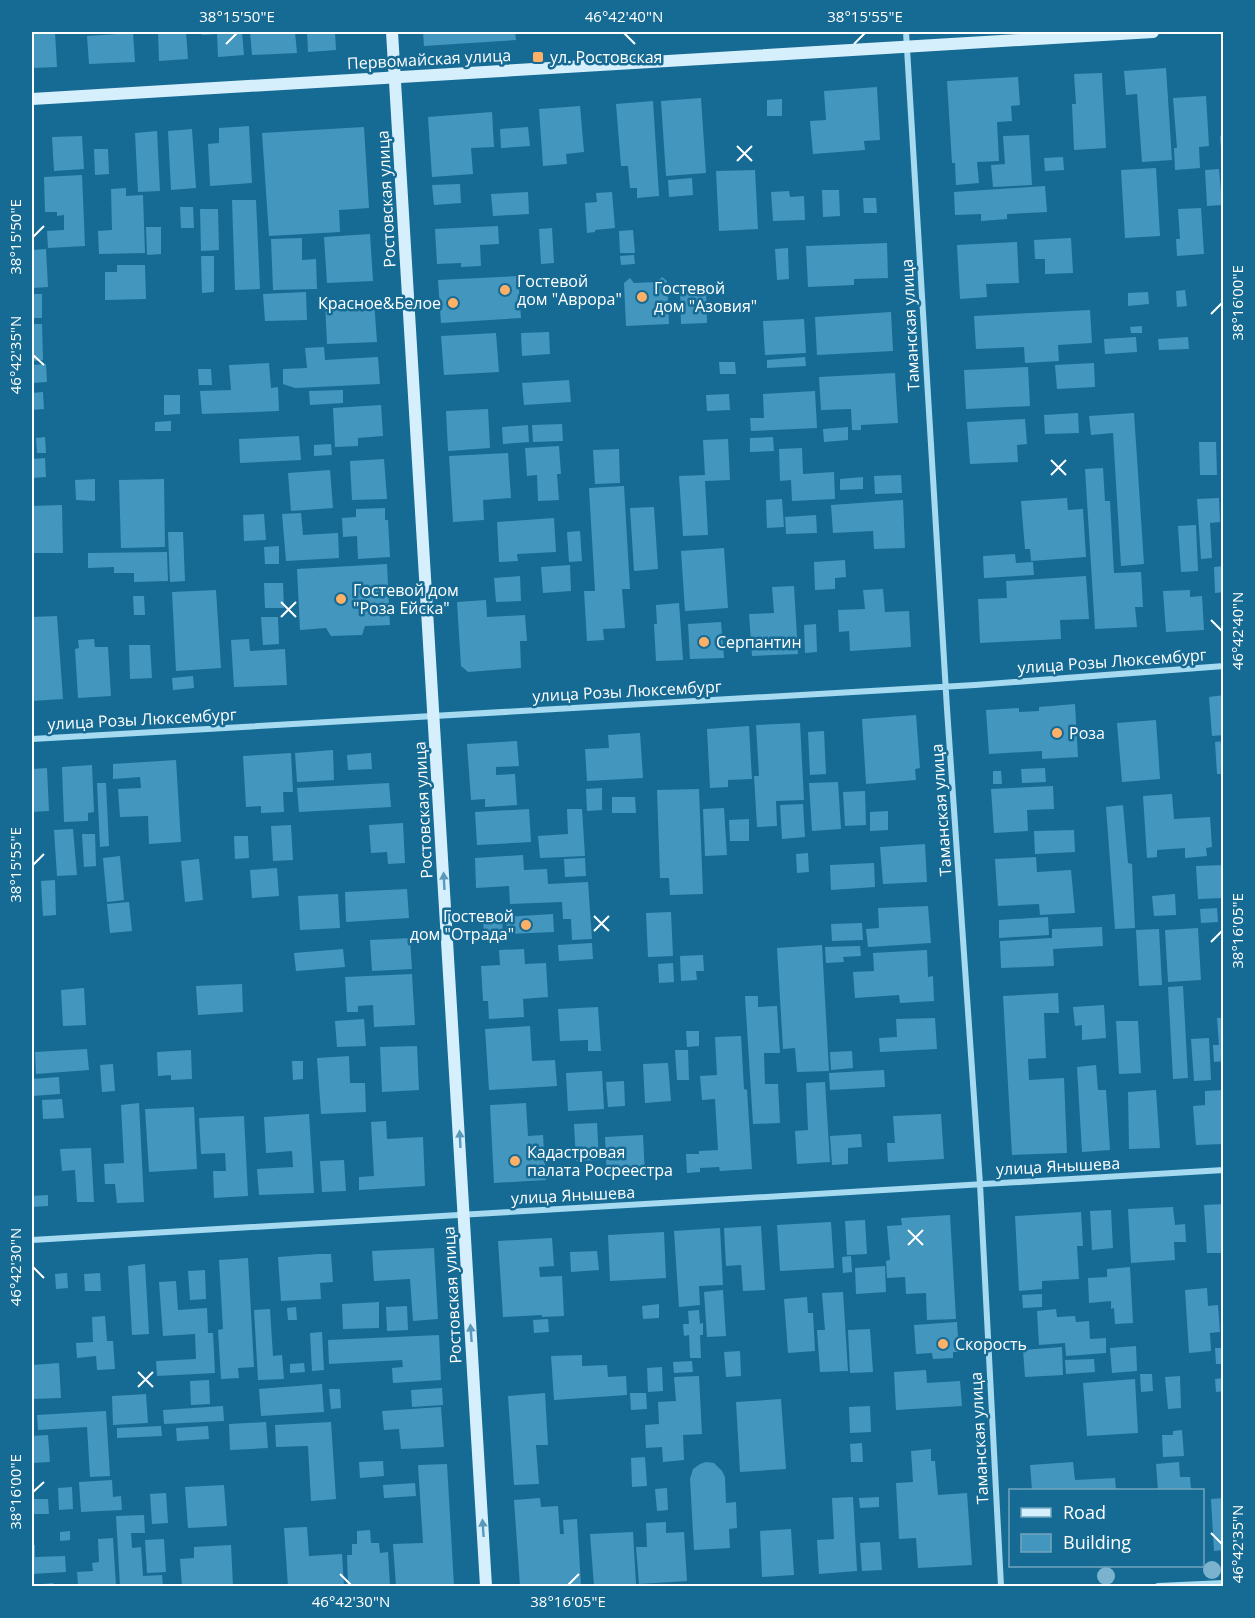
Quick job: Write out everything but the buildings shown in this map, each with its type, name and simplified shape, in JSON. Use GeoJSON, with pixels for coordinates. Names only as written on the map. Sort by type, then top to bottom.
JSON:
{"type":"FeatureCollection","features":[{"type":"Feature","properties":{"kind":"street","name":"Ростовская улица"},"geometry":{"type":"LineString","coordinates":[[393,32],[486,1587]]}},
{"type":"Feature","properties":{"kind":"street","name":"Таманская улица"},"geometry":{"type":"LineString","coordinates":[[906,32],[946,686],[980,1185],[1001,1587]]}},
{"type":"Feature","properties":{"kind":"street","name":"Первомайская улица"},"geometry":{"type":"LineString","coordinates":[[32,99],[1153,32]]}},
{"type":"Feature","properties":{"kind":"street","name":"улица Розы Люксембург"},"geometry":{"type":"LineString","coordinates":[[32,740],[946,686],[1224,666]]}},
{"type":"Feature","properties":{"kind":"street","name":"улица Янышева"},"geometry":{"type":"LineString","coordinates":[[32,1240],[1224,1170]]}},
{"type":"Feature","properties":{"kind":"street"},"geometry":{"type":"LineString","coordinates":[[1158,1587],[1224,1583]]}},
{"type":"Feature","properties":{"kind":"place","name":"ул. Ростовская"},"geometry":{"type":"Point","coordinates":[538,57]}},
{"type":"Feature","properties":{"kind":"place","name":"Гостевой дом \"Аврора\""},"geometry":{"type":"Point","coordinates":[505,290]}},
{"type":"Feature","properties":{"kind":"place","name":"Гостевой дом \"Азовия\""},"geometry":{"type":"Point","coordinates":[642,297]}},
{"type":"Feature","properties":{"kind":"place","name":"Красное&Белое"},"geometry":{"type":"Point","coordinates":[453,303]}},
{"type":"Feature","properties":{"kind":"place","name":"Гостевой дом \"Роза Ейска\""},"geometry":{"type":"Point","coordinates":[341,599]}},
{"type":"Feature","properties":{"kind":"place","name":"Серпантин"},"geometry":{"type":"Point","coordinates":[704,642]}},
{"type":"Feature","properties":{"kind":"place","name":"Роза"},"geometry":{"type":"Point","coordinates":[1057,733]}},
{"type":"Feature","properties":{"kind":"place","name":"Гостевой дом \"Отрада\""},"geometry":{"type":"Point","coordinates":[526,925]}},
{"type":"Feature","properties":{"kind":"place","name":"Кадастровая палата Росреестра"},"geometry":{"type":"Point","coordinates":[515,1161]}},
{"type":"Feature","properties":{"kind":"place","name":"Скорость"},"geometry":{"type":"Point","coordinates":[943,1344]}}]}
